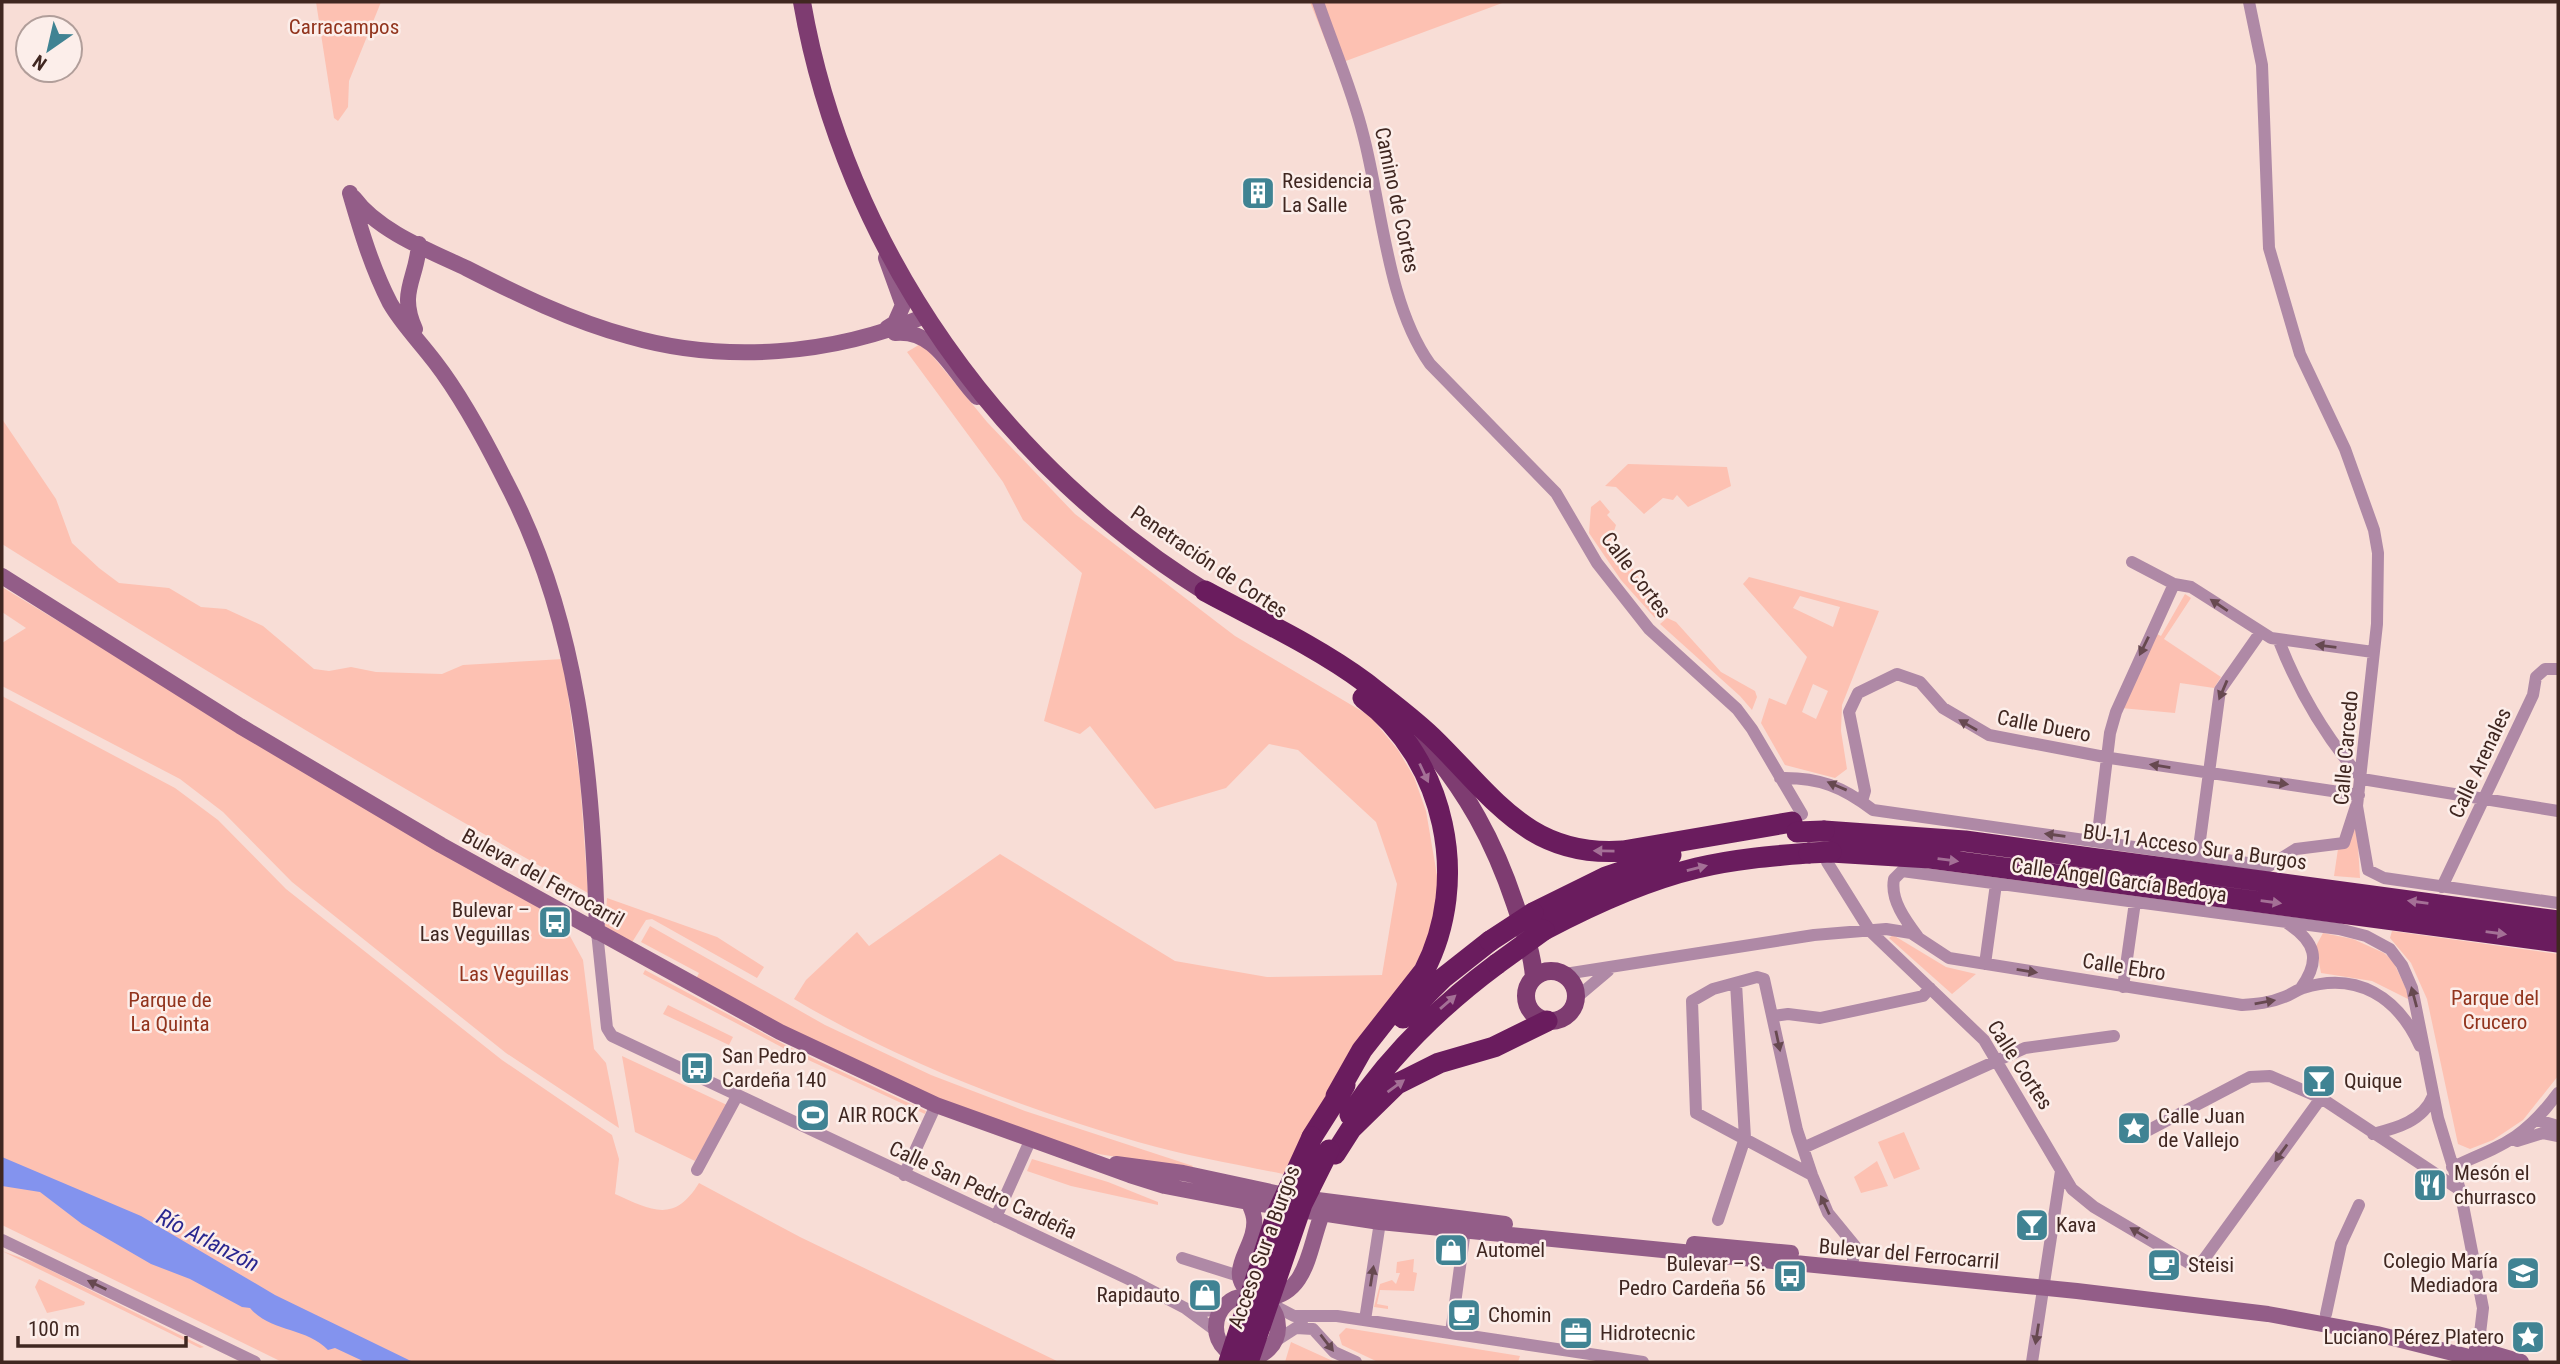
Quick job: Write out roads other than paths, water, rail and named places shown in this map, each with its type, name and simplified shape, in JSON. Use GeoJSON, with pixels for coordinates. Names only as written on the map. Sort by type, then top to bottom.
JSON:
{"type":"FeatureCollection","features":[{"type":"Feature","properties":{"kind":"highway"},"geometry":{"type":"LineString","coordinates":[[1205,591],[1297,639],[1365,682],[1431,736],[1513,819],[1545,839],[1581,850],[1613,852],[1806,824]]}},
{"type":"Feature","properties":{"kind":"highway"},"geometry":{"type":"LineString","coordinates":[[1205,591],[1367,700],[1392,724],[1420,763],[1442,817],[1448,883],[1439,938],[1424,971],[1362,1050],[1336,1096],[1325,1147]]}},
{"type":"Feature","properties":{"kind":"highway"},"geometry":{"type":"LineString","coordinates":[[1336,1096],[1357,1069],[1426,994],[1490,941],[1539,921],[1638,865],[1692,849],[1806,824]]}},
{"type":"Feature","properties":{"kind":"highway","name":"BU-11 Acceso Sur a Burgos"},"geometry":{"type":"LineString","coordinates":[[1806,824],[1931,828],[2059,854],[2558,921]]}},
{"type":"Feature","properties":{"kind":"highway","name":"BU-11 Acceso Sur a Burgos"},"geometry":{"type":"LineString","coordinates":[[1539,921],[1667,876],[1733,860],[1822,856],[1930,858],[2558,942]]}},
{"type":"Feature","properties":{"kind":"highway"},"geometry":{"type":"LineString","coordinates":[[1238,1361],[1276,1216],[1368,1089],[1421,1027],[1497,964],[1539,921]]}},
{"type":"Feature","properties":{"kind":"highway"},"geometry":{"type":"LineString","coordinates":[[1325,1147],[1352,1129],[1397,1084],[1439,1063],[1494,1047],[1547,1021]]}},
{"type":"Feature","properties":{"kind":"highway","name":"Acceso Sur a Burgos"},"geometry":{"type":"LineString","coordinates":[[1238,1361],[1279,1270],[1292,1252],[1325,1147]]}},
{"type":"Feature","properties":{"kind":"main road","name":"Penetración de Cortes"},"geometry":{"type":"LineString","coordinates":[[802,2],[822,91],[846,161],[876,226],[946,349],[994,410],[1041,460],[1099,513],[1157,559],[1205,591],[1368,691],[1419,737],[1461,786],[1490,838],[1529,946],[1549,974]]}},
{"type":"Feature","properties":{"kind":"main road"},"geometry":{"type":"LineString","coordinates":[[597,932],[592,814],[584,740],[576,684],[552,589],[533,537],[506,481],[447,379],[391,304],[367,248],[350,193],[366,212],[444,258],[598,327],[648,341],[708,349],[759,351],[829,345],[879,334],[911,331],[928,339],[966,385],[994,410]]}},
{"type":"Feature","properties":{"kind":"main road"},"geometry":{"type":"LineString","coordinates":[[876,226],[903,305],[895,323],[879,334]]}},
{"type":"Feature","properties":{"kind":"main road"},"geometry":{"type":"LineString","coordinates":[[367,248],[376,235],[390,228]]}},
{"type":"Feature","properties":{"kind":"main road"},"geometry":{"type":"LineString","coordinates":[[419,244],[415,268],[407,289],[407,309],[423,347]]}},
{"type":"Feature","properties":{"kind":"main road"},"geometry":{"type":"LineString","coordinates":[[415,268],[444,258]]}},
{"type":"Feature","properties":{"kind":"main road"},"geometry":{"type":"LineString","coordinates":[[879,334],[925,316]]}},
{"type":"Feature","properties":{"kind":"main road","name":"Bulevar del Ferrocarril"},"geometry":{"type":"LineString","coordinates":[[2,576],[240,726],[597,932],[780,1032],[936,1105],[1030,1141],[1165,1186],[1379,1226],[1465,1230],[2045,1284],[2326,1314],[2480,1358]]}},
{"type":"Feature","properties":{"kind":"main road"},"geometry":{"type":"LineString","coordinates":[[1549,974],[1574,985],[1576,998],[1570,1013],[1555,1021],[1547,1021],[1528,1007],[1526,991],[1549,974]]}},
{"type":"Feature","properties":{"kind":"main road","name":"Bulevar del Ferrocarril"},"geometry":{"type":"LineString","coordinates":[[1093,1161],[1183,1173],[1294,1197],[1429,1214],[1854,1253],[2045,1284],[2268,1314],[2377,1334],[2480,1358],[2521,1362]]}},
{"type":"Feature","properties":{"kind":"main road"},"geometry":{"type":"LineString","coordinates":[[1183,1173],[1196,1180],[1238,1190],[1248,1202],[1254,1221],[1239,1276],[1244,1288],[1261,1299],[1278,1322],[1270,1351],[1257,1358],[1238,1361],[1222,1345],[1216,1331],[1222,1307],[1234,1297],[1261,1299],[1283,1295],[1298,1282],[1322,1214]]}},
{"type":"Feature","properties":{"kind":"main road","name":"Bulevar del Ferrocarril"},"geometry":{"type":"LineString","coordinates":[[1322,1214],[1326,1209],[1337,1208],[1419,1218],[1429,1214]]}},
{"type":"Feature","properties":{"kind":"street","name":"Camino de Cortes"},"geometry":{"type":"LineString","coordinates":[[1318,2],[1357,109],[1399,301],[1411,333],[1430,364]]}},
{"type":"Feature","properties":{"kind":"street","name":"Calle Carcedo"},"geometry":{"type":"LineString","coordinates":[[2249,2],[2262,65],[2269,248],[2300,354],[2345,449],[2374,530],[2379,584],[2377,624],[2358,800],[2366,865],[2372,874],[2442,887]]}},
{"type":"Feature","properties":{"kind":"street","name":"Calle Cortes"},"geometry":{"type":"LineString","coordinates":[[1430,364],[1556,493],[1616,589],[1654,633],[1733,704],[1752,729],[1806,824]]}},
{"type":"Feature","properties":{"kind":"street"},"geometry":{"type":"LineString","coordinates":[[2132,562],[2174,584],[2191,587],[2260,633],[2278,640],[2373,652]]}},
{"type":"Feature","properties":{"kind":"street"},"geometry":{"type":"LineString","coordinates":[[2097,841],[2110,733],[2116,712],[2174,584]]}},
{"type":"Feature","properties":{"kind":"street"},"geometry":{"type":"LineString","coordinates":[[2198,855],[2220,690],[2260,633]]}},
{"type":"Feature","properties":{"kind":"street"},"geometry":{"type":"LineString","coordinates":[[2278,640],[2318,718],[2362,779],[2558,811]]}},
{"type":"Feature","properties":{"kind":"street","name":"Calle Arenales"},"geometry":{"type":"LineString","coordinates":[[2442,887],[2533,695],[2536,677],[2545,669],[2558,669]]}},
{"type":"Feature","properties":{"kind":"street","name":"Calle Duero"},"geometry":{"type":"LineString","coordinates":[[1862,801],[1865,791],[1849,712],[1858,693],[1892,675],[1920,682],[1943,708],[1989,735],[2358,800]]}},
{"type":"Feature","properties":{"kind":"street","name":"Calle Ángel García Bedoya"},"geometry":{"type":"LineString","coordinates":[[1780,778],[1819,779],[1837,785],[1873,810],[2269,866],[2296,849],[2308,845],[2342,844],[2348,838],[2358,800]]}},
{"type":"Feature","properties":{"kind":"street","name":"Calle Cortes"},"geometry":{"type":"LineString","coordinates":[[1822,856],[1870,931],[1967,1020],[1998,1060],[2072,1189],[2082,1199],[2169,1251],[2197,1264],[2207,1256],[2321,1098]]}},
{"type":"Feature","properties":{"kind":"street","name":"Calle Ángel García Bedoya"},"geometry":{"type":"LineString","coordinates":[[1897,903],[1893,884],[1902,871],[2284,921]]}},
{"type":"Feature","properties":{"kind":"street"},"geometry":{"type":"LineString","coordinates":[[1985,964],[1996,884]]}},
{"type":"Feature","properties":{"kind":"street"},"geometry":{"type":"LineString","coordinates":[[2442,887],[2558,903]]}},
{"type":"Feature","properties":{"kind":"street"},"geometry":{"type":"LineString","coordinates":[[2123,986],[2135,902]]}},
{"type":"Feature","properties":{"kind":"street"},"geometry":{"type":"LineString","coordinates":[[1870,931],[1889,918],[1897,903]]}},
{"type":"Feature","properties":{"kind":"street","name":"Calle Ebro"},"geometry":{"type":"LineString","coordinates":[[1897,903],[1918,937]]}},
{"type":"Feature","properties":{"kind":"street"},"geometry":{"type":"LineString","coordinates":[[2284,921],[2306,937],[2311,948],[2313,968],[2301,988]]}},
{"type":"Feature","properties":{"kind":"street"},"geometry":{"type":"LineString","coordinates":[[2284,921],[2354,932],[2381,943],[2395,954],[2412,988],[2441,1130],[2460,1190],[2483,1308],[2480,1358]]}},
{"type":"Feature","properties":{"kind":"street","name":"Calle Ebro"},"geometry":{"type":"LineString","coordinates":[[1549,974],[1612,969],[1647,960],[1814,935],[1896,929],[1918,937],[1950,958],[2242,1005],[2278,999],[2301,988],[2328,983]]}},
{"type":"Feature","properties":{"kind":"street","name":"Calle San Pedro Cardeña"},"geometry":{"type":"LineString","coordinates":[[597,932],[607,1028],[612,1036],[1185,1308],[1216,1331]]}},
{"type":"Feature","properties":{"kind":"street"},"geometry":{"type":"LineString","coordinates":[[2313,968],[2328,983],[2365,986],[2391,1002],[2411,1027],[2428,1061]]}},
{"type":"Feature","properties":{"kind":"street"},"geometry":{"type":"LineString","coordinates":[[1576,998],[1612,969]]}},
{"type":"Feature","properties":{"kind":"street"},"geometry":{"type":"LineString","coordinates":[[1812,1175],[1696,1113],[1692,1001],[1713,989],[1757,977],[1764,979],[1803,1148],[1828,1213],[1854,1253]]}},
{"type":"Feature","properties":{"kind":"street"},"geometry":{"type":"LineString","coordinates":[[1718,1220],[1745,1138],[1736,983]]}},
{"type":"Feature","properties":{"kind":"street"},"geometry":{"type":"LineString","coordinates":[[1773,1016],[1788,1014],[1819,1018],[1923,996],[1930,988]]}},
{"type":"Feature","properties":{"kind":"street"},"geometry":{"type":"LineString","coordinates":[[1803,1148],[2025,1048],[2113,1036]]}},
{"type":"Feature","properties":{"kind":"street"},"geometry":{"type":"LineString","coordinates":[[2124,1119],[2145,1132],[2241,1081],[2259,1075],[2286,1081],[2321,1098],[2460,1190]]}},
{"type":"Feature","properties":{"kind":"street"},"geometry":{"type":"LineString","coordinates":[[697,1170],[737,1096]]}},
{"type":"Feature","properties":{"kind":"street"},"geometry":{"type":"LineString","coordinates":[[2373,1134],[2410,1121],[2424,1112],[2433,1096]]}},
{"type":"Feature","properties":{"kind":"street"},"geometry":{"type":"LineString","coordinates":[[2507,1144],[2537,1120],[2554,1098]]}},
{"type":"Feature","properties":{"kind":"street"},"geometry":{"type":"LineString","coordinates":[[2554,1098],[2558,1121]]}},
{"type":"Feature","properties":{"kind":"street"},"geometry":{"type":"LineString","coordinates":[[904,1175],[936,1105]]}},
{"type":"Feature","properties":{"kind":"street"},"geometry":{"type":"LineString","coordinates":[[2410,1121],[2425,1120],[2441,1130]]}},
{"type":"Feature","properties":{"kind":"street"},"geometry":{"type":"LineString","coordinates":[[2537,1120],[2555,1132]]}},
{"type":"Feature","properties":{"kind":"street"},"geometry":{"type":"LineString","coordinates":[[2452,1167],[2507,1144],[2555,1132]]}},
{"type":"Feature","properties":{"kind":"street"},"geometry":{"type":"LineString","coordinates":[[996,1217],[1030,1141]]}},
{"type":"Feature","properties":{"kind":"street"},"geometry":{"type":"LineString","coordinates":[[2032,1362],[2061,1170]]}},
{"type":"Feature","properties":{"kind":"street"},"geometry":{"type":"LineString","coordinates":[[2056,1205],[2066,1196],[2082,1199]]}},
{"type":"Feature","properties":{"kind":"street"},"geometry":{"type":"LineString","coordinates":[[2326,1314],[2341,1244],[2359,1205]]}},
{"type":"Feature","properties":{"kind":"street"},"geometry":{"type":"LineString","coordinates":[[1364,1320],[1379,1226]]}},
{"type":"Feature","properties":{"kind":"street"},"geometry":{"type":"LineString","coordinates":[[1451,1333],[1465,1230]]}},
{"type":"Feature","properties":{"kind":"street"},"geometry":{"type":"LineString","coordinates":[[2,1241],[27,1251],[238,1358],[255,1362]]}},
{"type":"Feature","properties":{"kind":"street"},"geometry":{"type":"LineString","coordinates":[[1182,1258],[1239,1276]]}},
{"type":"Feature","properties":{"kind":"street"},"geometry":{"type":"LineString","coordinates":[[1261,1299],[1294,1316],[1325,1315],[1364,1320],[1643,1362]]}},
{"type":"Feature","properties":{"kind":"street","name":"Calle San Pedro Cardeña"},"geometry":{"type":"LineString","coordinates":[[1185,1308],[1206,1311],[1222,1307]]}},
{"type":"Feature","properties":{"kind":"street"},"geometry":{"type":"LineString","coordinates":[[1270,1351],[1296,1328],[1325,1315]]}},
{"type":"Feature","properties":{"kind":"street"},"geometry":{"type":"LineString","coordinates":[[1296,1328],[1313,1329],[1334,1352],[1356,1362]]}},
{"type":"Feature","properties":{"kind":"water"},"geometry":{"type":"Polygon","coordinates":[[[2,1157],[141,1216],[275,1295],[413,1362],[365,1362],[335,1348],[328,1350],[309,1337],[258,1316],[250,1308],[242,1307],[190,1279],[151,1264],[82,1224],[40,1192],[2,1186],[2,1157]]]}},
{"type":"Feature","properties":{"kind":"place","name":"Residencia La Salle"},"geometry":{"type":"Point","coordinates":[1258,193]}},
{"type":"Feature","properties":{"kind":"place","name":"Bulevar – Las Veguillas"},"geometry":{"type":"Point","coordinates":[555,922]}},
{"type":"Feature","properties":{"kind":"place","name":"San Pedro Cardeña 140"},"geometry":{"type":"Point","coordinates":[697,1068]}},
{"type":"Feature","properties":{"kind":"place","name":"Quique"},"geometry":{"type":"Point","coordinates":[2319,1081]}},
{"type":"Feature","properties":{"kind":"place","name":"AIR ROCK"},"geometry":{"type":"Point","coordinates":[813,1115]}},
{"type":"Feature","properties":{"kind":"place","name":"Calle Juan de Vallejo"},"geometry":{"type":"Point","coordinates":[2134,1128]}},
{"type":"Feature","properties":{"kind":"place","name":"Mesón el churrasco"},"geometry":{"type":"Point","coordinates":[2430,1185]}},
{"type":"Feature","properties":{"kind":"place","name":"Kava"},"geometry":{"type":"Point","coordinates":[2032,1225]}},
{"type":"Feature","properties":{"kind":"place","name":"Automel"},"geometry":{"type":"Point","coordinates":[1451,1250]}},
{"type":"Feature","properties":{"kind":"place","name":"Steisi"},"geometry":{"type":"Point","coordinates":[2164,1265]}},
{"type":"Feature","properties":{"kind":"place","name":"Colegio María Mediadora"},"geometry":{"type":"Point","coordinates":[2523,1273]}},
{"type":"Feature","properties":{"kind":"place","name":"Bulevar – S. Pedro Cardeña 56"},"geometry":{"type":"Point","coordinates":[1790,1276]}},
{"type":"Feature","properties":{"kind":"place","name":"Rapidauto"},"geometry":{"type":"Point","coordinates":[1205,1295]}},
{"type":"Feature","properties":{"kind":"place","name":"Chomin"},"geometry":{"type":"Point","coordinates":[1464,1315]}},
{"type":"Feature","properties":{"kind":"place","name":"Hidrotecnic"},"geometry":{"type":"Point","coordinates":[1576,1333]}},
{"type":"Feature","properties":{"kind":"place","name":"Luciano Pérez Platero"},"geometry":{"type":"Point","coordinates":[2528,1337]}},
{"type":"Feature","properties":{"kind":"park label","name":"Carracampos"},"geometry":{"type":"Point","coordinates":[344,27]}},
{"type":"Feature","properties":{"kind":"park label","name":"Las Veguillas"},"geometry":{"type":"Point","coordinates":[514,974]}},
{"type":"Feature","properties":{"kind":"park label","name":"Parque del Crucero"},"geometry":{"type":"Point","coordinates":[2495,1010]}},
{"type":"Feature","properties":{"kind":"park label","name":"Parque de La Quinta"},"geometry":{"type":"Point","coordinates":[170,1012]}},
{"type":"Feature","properties":{"kind":"water label","name":"Río Arlanzón"},"geometry":{"type":"Point","coordinates":[208,1240]}}]}
